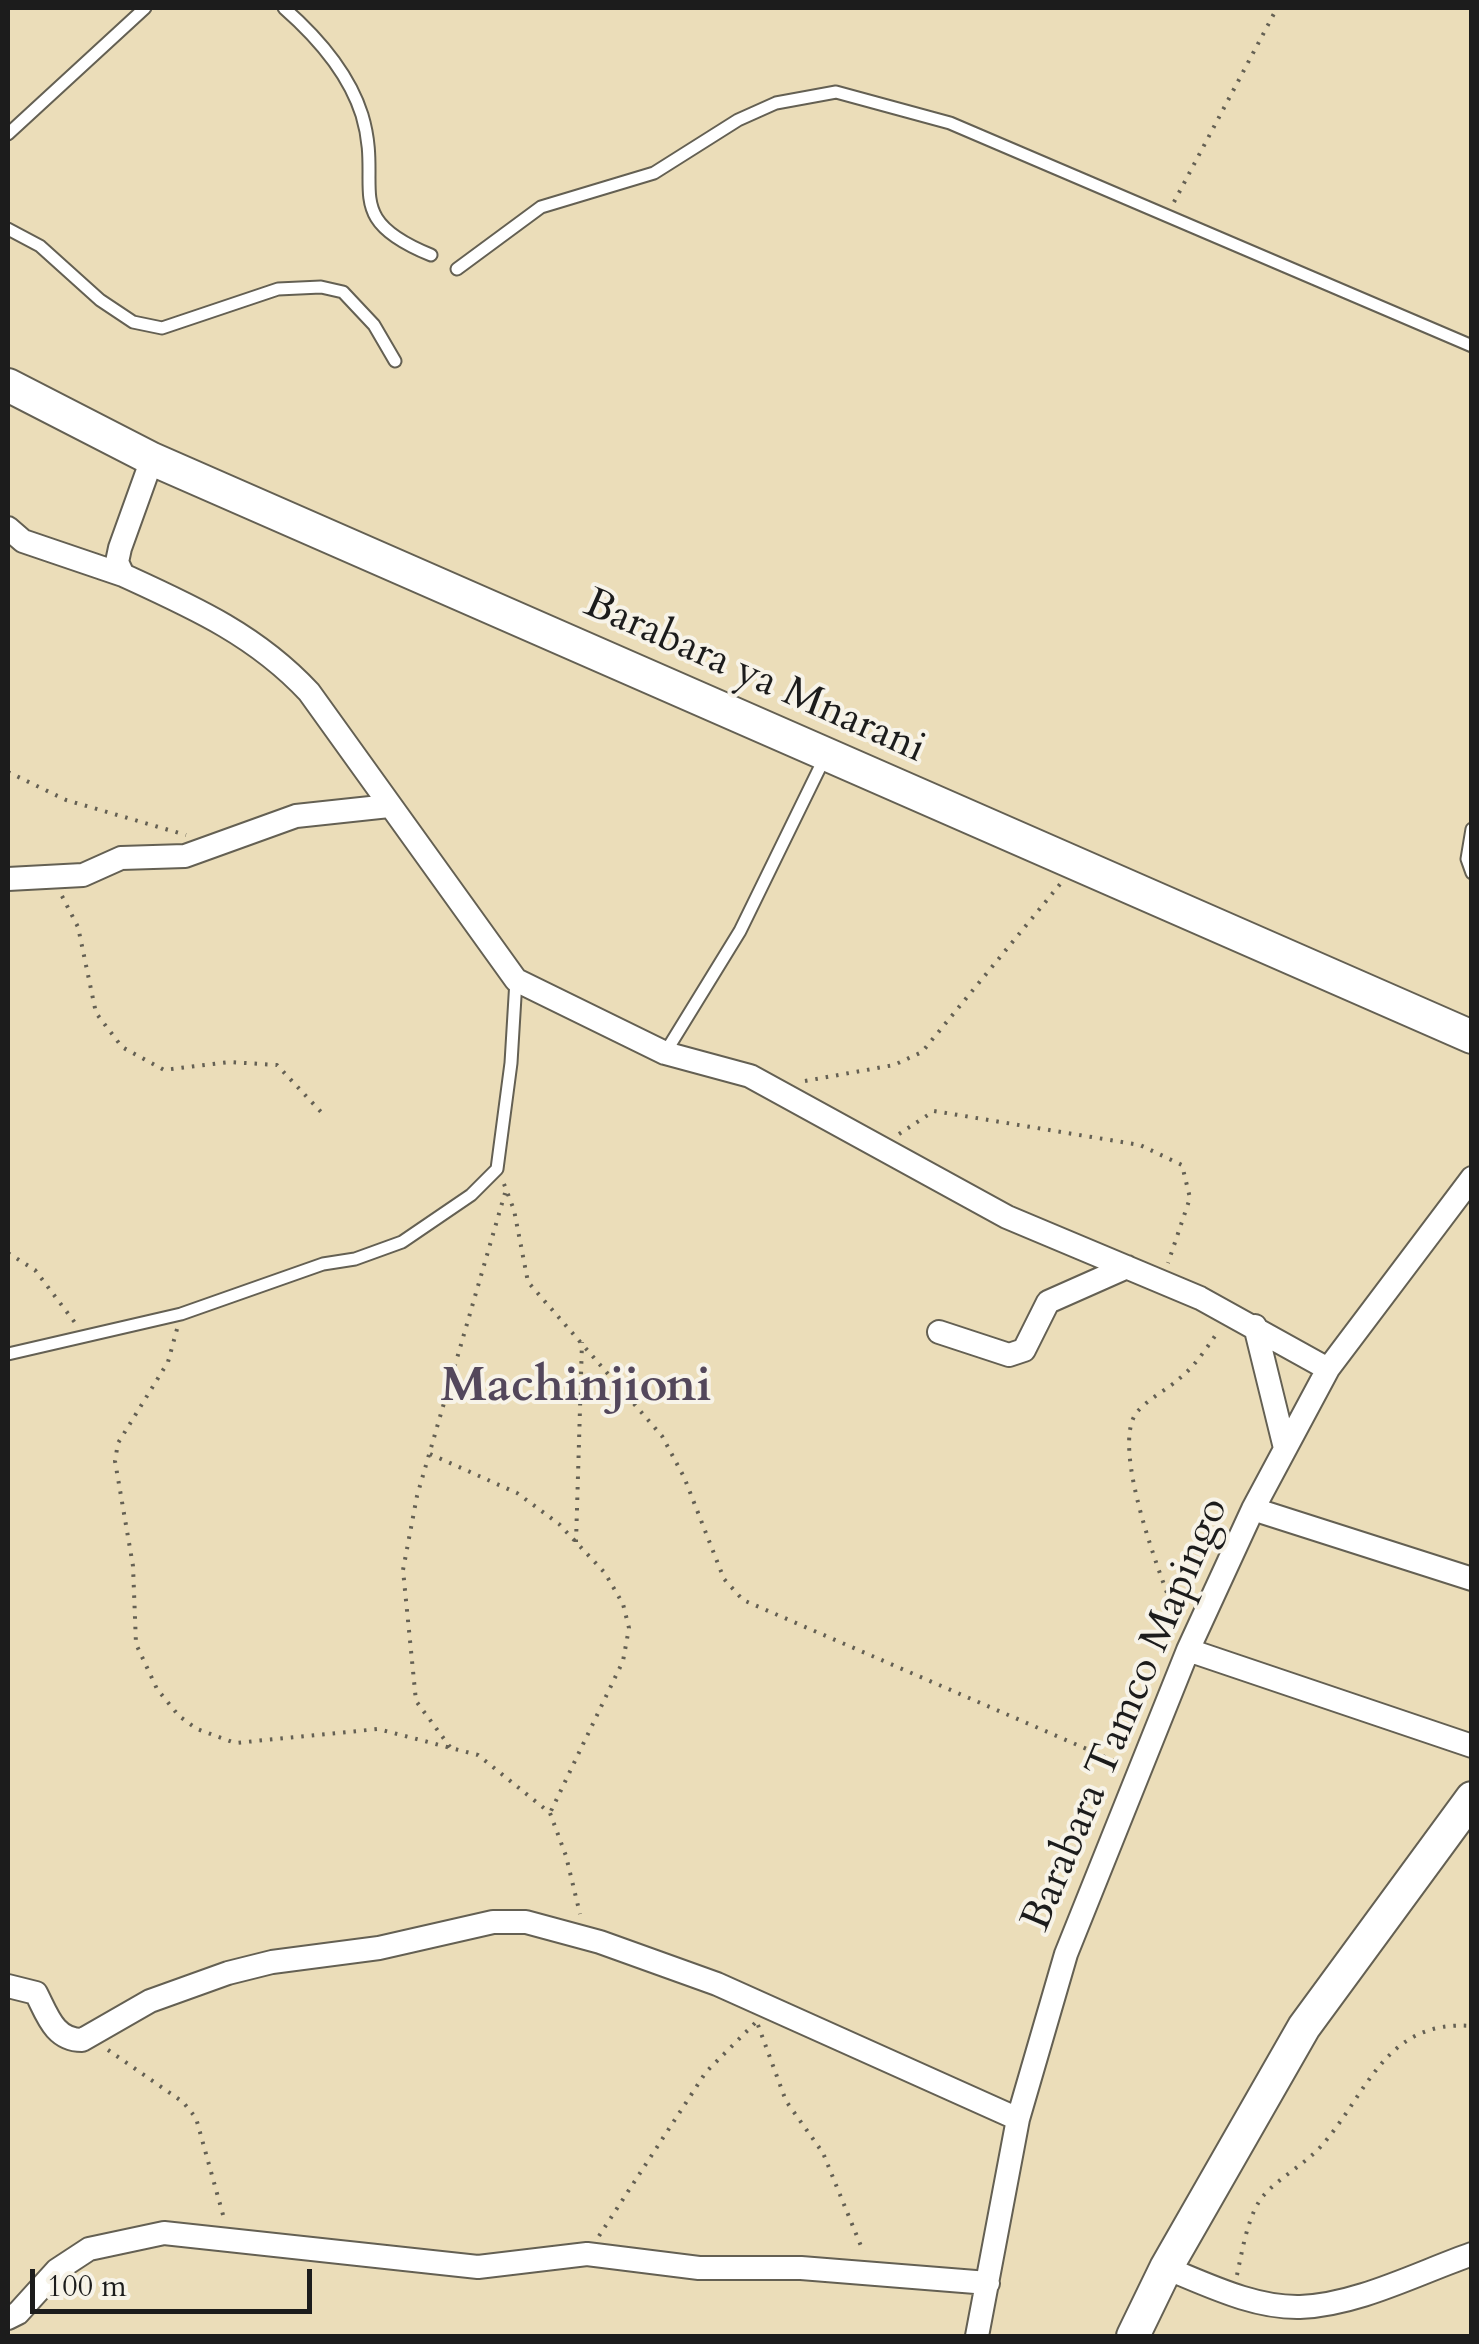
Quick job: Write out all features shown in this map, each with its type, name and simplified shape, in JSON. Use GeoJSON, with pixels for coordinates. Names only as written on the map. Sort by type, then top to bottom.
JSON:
{"type":"FeatureCollection","features":[{"type":"Feature","properties":{"kind":"street","name":"Barabara ya Mnarani"},"geometry":{"type":"LineString","coordinates":[[8,385],[152,460],[1472,1037]]}},
{"type":"Feature","properties":{"kind":"street"},"geometry":{"type":"LineString","coordinates":[[124,575],[117,562],[120,548],[152,460]]}},
{"type":"Feature","properties":{"kind":"street"},"geometry":{"type":"LineString","coordinates":[[8,528],[23,541],[124,575],[218,618],[278,658],[308,692],[516,980],[666,1052],[750,1076],[1007,1217],[1231,1314],[1328,1369]]}},
{"type":"Feature","properties":{"kind":"street"},"geometry":{"type":"LineString","coordinates":[[8,879],[83,875],[121,858],[184,856],[212,850],[296,816],[388,806]]}},
{"type":"Feature","properties":{"kind":"street","name":"Barabara Tamco Mapingo"},"geometry":{"type":"LineString","coordinates":[[976,2336],[1018,2120],[1066,1954],[1188,1650],[1253,1509],[1328,1369],[1472,1178]]}},
{"type":"Feature","properties":{"kind":"street"},"geometry":{"type":"LineString","coordinates":[[939,1332],[1009,1355],[1024,1350],[1048,1302],[1127,1268]]}},
{"type":"Feature","properties":{"kind":"street"},"geometry":{"type":"LineString","coordinates":[[1255,1326],[1284,1448]]}},
{"type":"Feature","properties":{"kind":"street"},"geometry":{"type":"LineString","coordinates":[[1253,1509],[1472,1579]]}},
{"type":"Feature","properties":{"kind":"street"},"geometry":{"type":"LineString","coordinates":[[1188,1650],[1472,1746]]}},
{"type":"Feature","properties":{"kind":"street"},"geometry":{"type":"LineString","coordinates":[[1133,2336],[1166,2268],[1304,2027],[1472,1798]]}},
{"type":"Feature","properties":{"kind":"street"},"geometry":{"type":"LineString","coordinates":[[8,1986],[36,1993],[58,2034],[69,2040],[82,2040],[150,2001],[272,1962],[379,1948],[493,1922],[526,1922],[600,1942],[717,1984],[1018,2120]]}},
{"type":"Feature","properties":{"kind":"street"},"geometry":{"type":"LineString","coordinates":[[8,2318],[18,2313],[57,2270],[89,2249],[164,2233],[228,2236],[291,2248],[478,2268],[587,2254],[699,2268],[801,2268],[988,2283]]}},
{"type":"Feature","properties":{"kind":"street"},"geometry":{"type":"LineString","coordinates":[[1166,2268],[1232,2294],[1298,2307],[1332,2303],[1472,2254]]}},
{"type":"Feature","properties":{"kind":"lane"},"geometry":{"type":"LineString","coordinates":[[8,134],[145,8]]}},
{"type":"Feature","properties":{"kind":"lane"},"geometry":{"type":"LineString","coordinates":[[284,8],[352,90],[363,119],[371,213],[398,242],[430,254]]}},
{"type":"Feature","properties":{"kind":"lane"},"geometry":{"type":"LineString","coordinates":[[457,268],[541,207],[654,173],[738,120],[818,93],[836,92],[950,122],[1472,346]]}},
{"type":"Feature","properties":{"kind":"lane"},"geometry":{"type":"LineString","coordinates":[[8,229],[40,246],[100,300],[133,322],[162,328],[278,289],[321,287],[343,292],[374,325],[395,361]]}},
{"type":"Feature","properties":{"kind":"lane"},"geometry":{"type":"LineString","coordinates":[[666,1052],[740,931],[825,757]]}},
{"type":"Feature","properties":{"kind":"lane"},"geometry":{"type":"LineString","coordinates":[[1472,829],[1467,859],[1472,872]]}},
{"type":"Feature","properties":{"kind":"lane"},"geometry":{"type":"LineString","coordinates":[[8,1354],[181,1314],[323,1264],[355,1259],[402,1242],[490,1181],[496,1170],[511,1064],[516,980]]}},
{"type":"Feature","properties":{"kind":"path"},"geometry":{"type":"LineString","coordinates":[[1167,215],[1277,8]]}},
{"type":"Feature","properties":{"kind":"path"},"geometry":{"type":"LineString","coordinates":[[8,772],[66,800],[180,832],[212,850]]}},
{"type":"Feature","properties":{"kind":"path"},"geometry":{"type":"LineString","coordinates":[[796,1082],[894,1065],[922,1052],[1078,862]]}},
{"type":"Feature","properties":{"kind":"path"},"geometry":{"type":"LineString","coordinates":[[46,877],[64,898],[78,926],[96,1013],[122,1047],[164,1070],[229,1062],[277,1066],[320,1112]]}},
{"type":"Feature","properties":{"kind":"path"},"geometry":{"type":"LineString","coordinates":[[885,1148],[912,1122],[934,1111],[1140,1145],[1182,1165],[1190,1198],[1161,1282]]}},
{"type":"Feature","properties":{"kind":"path"},"geometry":{"type":"LineString","coordinates":[[496,1170],[506,1189],[528,1282],[662,1436],[684,1477],[724,1579],[743,1600],[1138,1771]]}},
{"type":"Feature","properties":{"kind":"path"},"geometry":{"type":"LineString","coordinates":[[450,1746],[416,1700],[403,1570],[430,1454],[476,1284],[497,1234],[506,1189]]}},
{"type":"Feature","properties":{"kind":"path"},"geometry":{"type":"LineString","coordinates":[[8,1252],[35,1270],[82,1336]]}},
{"type":"Feature","properties":{"kind":"path"},"geometry":{"type":"LineString","coordinates":[[181,1314],[168,1362],[118,1443],[115,1461],[133,1566],[136,1644],[157,1689],[179,1716],[197,1729],[234,1742],[354,1728],[478,1755],[550,1813],[566,1856],[576,1908],[600,1942]]}},
{"type":"Feature","properties":{"kind":"path"},"geometry":{"type":"LineString","coordinates":[[1188,1650],[1146,1535],[1133,1482],[1131,1431],[1136,1413],[1184,1376],[1231,1314]]}},
{"type":"Feature","properties":{"kind":"path"},"geometry":{"type":"LineString","coordinates":[[576,1542],[582,1342]]}},
{"type":"Feature","properties":{"kind":"path"},"geometry":{"type":"LineString","coordinates":[[430,1454],[517,1492],[576,1542],[605,1573],[623,1604],[628,1628],[624,1661],[550,1813]]}},
{"type":"Feature","properties":{"kind":"path"},"geometry":{"type":"LineString","coordinates":[[587,2254],[706,2072],[756,2022],[786,2101],[823,2153],[872,2274]]}},
{"type":"Feature","properties":{"kind":"path"},"geometry":{"type":"LineString","coordinates":[[1232,2294],[1262,2197],[1322,2145],[1380,2061],[1410,2038],[1454,2024],[1472,2026]]}},
{"type":"Feature","properties":{"kind":"path"},"geometry":{"type":"LineString","coordinates":[[82,2040],[121,2056],[183,2102],[196,2118],[228,2236]]}},
{"type":"Feature","properties":{"kind":"district","name":"Machinjioni"},"geometry":{"type":"Point","coordinates":[576,1389]}}]}
